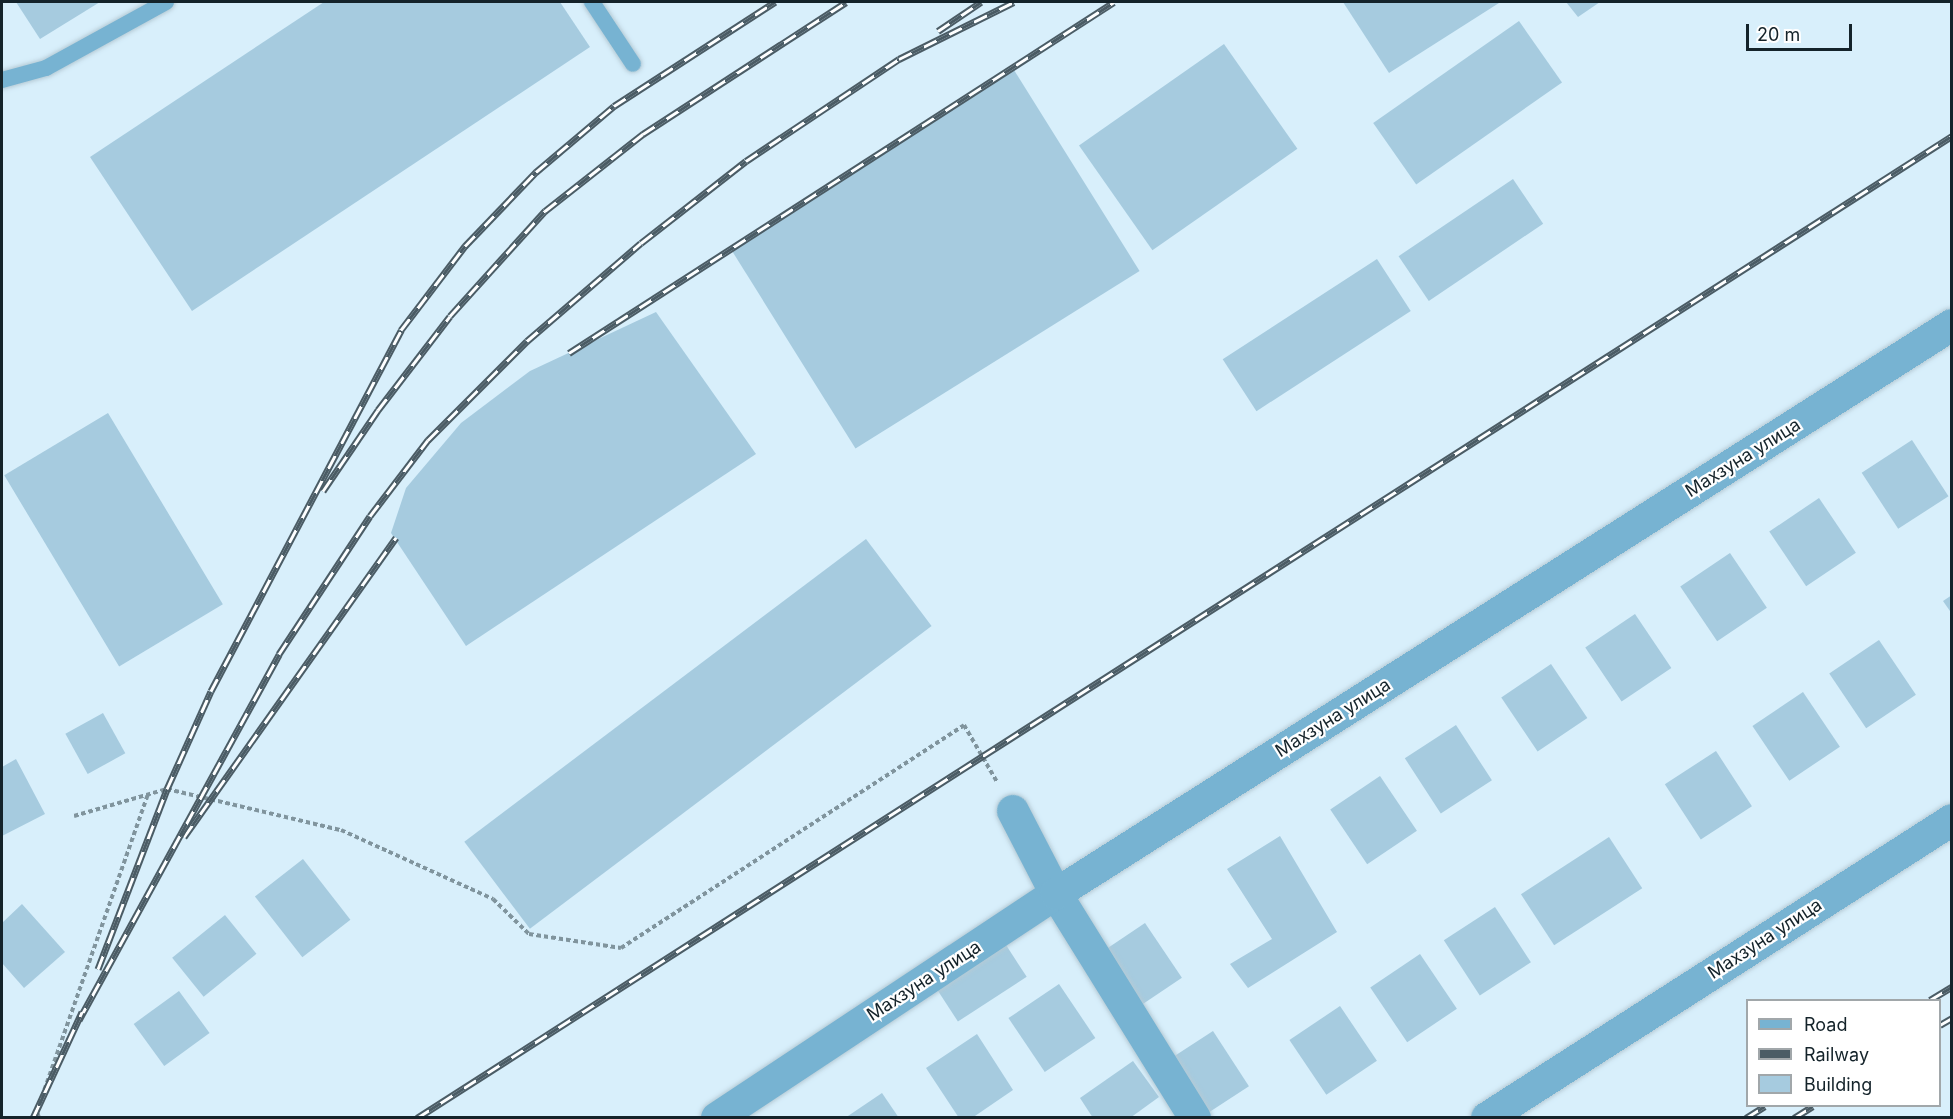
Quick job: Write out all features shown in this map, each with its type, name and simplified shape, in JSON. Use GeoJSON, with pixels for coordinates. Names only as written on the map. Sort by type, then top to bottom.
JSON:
{"type":"FeatureCollection","features":[{"type":"Feature","properties":{"kind":"street","name":"Махзуна улица"},"geometry":{"type":"LineString","coordinates":[[717,1118],[1056,894],[1952,324]]}},
{"type":"Feature","properties":{"kind":"street"},"geometry":{"type":"LineString","coordinates":[[1013,811],[1056,894],[1195,1118]]}},
{"type":"Feature","properties":{"kind":"street","name":"Махзуна улица"},"geometry":{"type":"LineString","coordinates":[[1487,1118],[1952,819]]}},
{"type":"Feature","properties":{"kind":"lane"},"geometry":{"type":"LineString","coordinates":[[2,80],[46,68],[166,2]]}},
{"type":"Feature","properties":{"kind":"lane"},"geometry":{"type":"LineString","coordinates":[[592,2],[633,64]]}},
{"type":"Feature","properties":{"kind":"path"},"geometry":{"type":"LineString","coordinates":[[75,816],[167,789],[341,830],[493,899],[530,933],[621,948],[964,725],[1013,811]]}},
{"type":"Feature","properties":{"kind":"path"},"geometry":{"type":"LineString","coordinates":[[39,1118],[40,1099],[148,794]]}},
{"type":"Feature","properties":{"kind":"building"},"geometry":{"type":"Polygon","coordinates":[[[16,2],[100,2],[40,39],[16,2]]]}},
{"type":"Feature","properties":{"kind":"building"},"geometry":{"type":"Polygon","coordinates":[[[324,2],[560,2],[590,47],[192,311],[90,157],[324,2]]]}},
{"type":"Feature","properties":{"kind":"building"},"geometry":{"type":"Polygon","coordinates":[[[1343,2],[1498,2],[1499,3],[1389,73],[1343,2]]]}},
{"type":"Feature","properties":{"kind":"building"},"geometry":{"type":"Polygon","coordinates":[[[1566,2],[1600,2],[1578,17],[1566,2]]]}},
{"type":"Feature","properties":{"kind":"building"},"geometry":{"type":"Polygon","coordinates":[[[1519,21],[1562,82],[1416,185],[1373,123],[1519,21]]]}},
{"type":"Feature","properties":{"kind":"building"},"geometry":{"type":"Polygon","coordinates":[[[1224,44],[1297,149],[1152,250],[1079,146],[1224,44]]]}},
{"type":"Feature","properties":{"kind":"building"},"geometry":{"type":"Polygon","coordinates":[[[1014,70],[1140,271],[855,449],[730,248],[1014,70]]]}},
{"type":"Feature","properties":{"kind":"building"},"geometry":{"type":"Polygon","coordinates":[[[1513,179],[1543,224],[1429,301],[1399,256],[1513,179]]]}},
{"type":"Feature","properties":{"kind":"building"},"geometry":{"type":"Polygon","coordinates":[[[1377,259],[1411,311],[1256,411],[1223,359],[1377,259]]]}},
{"type":"Feature","properties":{"kind":"building"},"geometry":{"type":"Polygon","coordinates":[[[656,312],[756,454],[466,646],[391,533],[406,488],[461,423],[530,371],[656,312]]]}},
{"type":"Feature","properties":{"kind":"building"},"geometry":{"type":"Polygon","coordinates":[[[108,413],[223,604],[119,666],[4,475],[108,413]]]}},
{"type":"Feature","properties":{"kind":"building"},"geometry":{"type":"Polygon","coordinates":[[[1912,440],[1948,496],[1898,529],[1862,473],[1912,440]]]}},
{"type":"Feature","properties":{"kind":"building"},"geometry":{"type":"Polygon","coordinates":[[[1819,498],[1856,553],[1806,586],[1769,532],[1819,498]]]}},
{"type":"Feature","properties":{"kind":"building"},"geometry":{"type":"Polygon","coordinates":[[[866,539],[932,626],[530,929],[464,842],[866,539]]]}},
{"type":"Feature","properties":{"kind":"building"},"geometry":{"type":"Polygon","coordinates":[[[1730,553],[1767,608],[1717,641],[1680,587],[1730,553]]]}},
{"type":"Feature","properties":{"kind":"building"},"geometry":{"type":"Polygon","coordinates":[[[1952,595],[1952,614],[1943,601],[1952,595]]]}},
{"type":"Feature","properties":{"kind":"building"},"geometry":{"type":"Polygon","coordinates":[[[1635,614],[1671,668],[1622,701],[1585,648],[1635,614]]]}},
{"type":"Feature","properties":{"kind":"building"},"geometry":{"type":"Polygon","coordinates":[[[1879,640],[1916,695],[1866,728],[1829,674],[1879,640]]]}},
{"type":"Feature","properties":{"kind":"building"},"geometry":{"type":"Polygon","coordinates":[[[1551,664],[1587,718],[1538,751],[1501,698],[1551,664]]]}},
{"type":"Feature","properties":{"kind":"building"},"geometry":{"type":"Polygon","coordinates":[[[1803,692],[1840,747],[1789,781],[1752,726],[1803,692]]]}},
{"type":"Feature","properties":{"kind":"building"},"geometry":{"type":"Polygon","coordinates":[[[103,713],[125,753],[88,774],[65,734],[103,713]]]}},
{"type":"Feature","properties":{"kind":"building"},"geometry":{"type":"Polygon","coordinates":[[[1456,725],[1492,780],[1441,814],[1405,758],[1456,725]]]}},
{"type":"Feature","properties":{"kind":"building"},"geometry":{"type":"Polygon","coordinates":[[[1716,751],[1752,806],[1701,840],[1665,784],[1716,751]]]}},
{"type":"Feature","properties":{"kind":"building"},"geometry":{"type":"Polygon","coordinates":[[[16,759],[45,814],[2,836],[2,767],[16,759]]]}},
{"type":"Feature","properties":{"kind":"building"},"geometry":{"type":"Polygon","coordinates":[[[1380,776],[1417,831],[1367,864],[1330,810],[1380,776]]]}},
{"type":"Feature","properties":{"kind":"building"},"geometry":{"type":"Polygon","coordinates":[[[1280,836],[1337,932],[1248,988],[1230,964],[1272,939],[1227,869],[1280,836]]]}},
{"type":"Feature","properties":{"kind":"building"},"geometry":{"type":"Polygon","coordinates":[[[1609,837],[1642,888],[1554,945],[1521,894],[1609,837]]]}},
{"type":"Feature","properties":{"kind":"building"},"geometry":{"type":"Polygon","coordinates":[[[303,859],[350,920],[302,957],[255,897],[303,859]]]}},
{"type":"Feature","properties":{"kind":"building"},"geometry":{"type":"Polygon","coordinates":[[[22,904],[65,952],[24,988],[2,963],[2,923],[22,904]]]}},
{"type":"Feature","properties":{"kind":"building"},"geometry":{"type":"Polygon","coordinates":[[[1495,907],[1531,962],[1480,996],[1444,940],[1495,907]]]}},
{"type":"Feature","properties":{"kind":"building"},"geometry":{"type":"Polygon","coordinates":[[[225,915],[256,954],[204,997],[172,958],[225,915]]]}},
{"type":"Feature","properties":{"kind":"building"},"geometry":{"type":"Polygon","coordinates":[[[1145,923],[1182,978],[1131,1012],[1094,957],[1145,923]]]}},
{"type":"Feature","properties":{"kind":"building"},"geometry":{"type":"Polygon","coordinates":[[[1006,945],[1027,977],[958,1022],[937,990],[1006,945]]]}},
{"type":"Feature","properties":{"kind":"building"},"geometry":{"type":"Polygon","coordinates":[[[1420,954],[1457,1009],[1407,1042],[1370,988],[1420,954]]]}},
{"type":"Feature","properties":{"kind":"building"},"geometry":{"type":"Polygon","coordinates":[[[1059,984],[1095,1038],[1045,1072],[1008,1018],[1059,984]]]}},
{"type":"Feature","properties":{"kind":"building"},"geometry":{"type":"Polygon","coordinates":[[[179,991],[210,1033],[164,1066],[134,1024],[179,991]]]}},
{"type":"Feature","properties":{"kind":"building"},"geometry":{"type":"Polygon","coordinates":[[[1340,1006],[1377,1061],[1326,1095],[1289,1040],[1340,1006]]]}},
{"type":"Feature","properties":{"kind":"building"},"geometry":{"type":"Polygon","coordinates":[[[1213,1031],[1249,1086],[1197,1118],[1162,1064],[1213,1031]]]}},
{"type":"Feature","properties":{"kind":"building"},"geometry":{"type":"Polygon","coordinates":[[[977,1034],[1013,1090],[972,1118],[959,1118],[926,1068],[977,1034]]]}},
{"type":"Feature","properties":{"kind":"building"},"geometry":{"type":"Polygon","coordinates":[[[1133,1061],[1159,1097],[1130,1118],[1093,1118],[1080,1098],[1133,1061]]]}},
{"type":"Feature","properties":{"kind":"building"},"geometry":{"type":"Polygon","coordinates":[[[882,1093],[899,1118],[845,1118],[882,1093]]]}},
{"type":"Feature","properties":{"kind":"railway"},"geometry":{"type":"LineString","coordinates":[[98,969],[167,789],[211,691],[401,330],[465,246],[536,172],[614,106],[775,2]]}},
{"type":"Feature","properties":{"kind":"railway"},"geometry":{"type":"LineString","coordinates":[[323,491],[378,410],[450,316],[545,211],[643,134],[846,2]]}},
{"type":"Feature","properties":{"kind":"railway"},"geometry":{"type":"LineString","coordinates":[[938,31],[981,2]]}},
{"type":"Feature","properties":{"kind":"railway"},"geometry":{"type":"LineString","coordinates":[[79,1020],[279,654],[370,516],[428,440],[527,341],[641,243],[746,161],[899,59],[1014,2]]}},
{"type":"Feature","properties":{"kind":"railway"},"geometry":{"type":"LineString","coordinates":[[569,353],[1114,2]]}},
{"type":"Feature","properties":{"kind":"railway"},"geometry":{"type":"LineString","coordinates":[[417,1118],[1952,136]]}},
{"type":"Feature","properties":{"kind":"railway"},"geometry":{"type":"LineString","coordinates":[[184,837],[396,538]]}},
{"type":"Feature","properties":{"kind":"railway"},"geometry":{"type":"LineString","coordinates":[[1932,999],[1952,987]]}},
{"type":"Feature","properties":{"kind":"railway"},"geometry":{"type":"LineString","coordinates":[[33,1118],[82,1012]]}},
{"type":"Feature","properties":{"kind":"railway"},"geometry":{"type":"LineString","coordinates":[[1941,1024],[1952,1018]]}},
{"type":"Feature","properties":{"kind":"railway"},"geometry":{"type":"LineString","coordinates":[[1746,1118],[1763,1107]]}},
{"type":"Feature","properties":{"kind":"railway"},"geometry":{"type":"LineString","coordinates":[[1794,1118],[1811,1107]]}}]}
